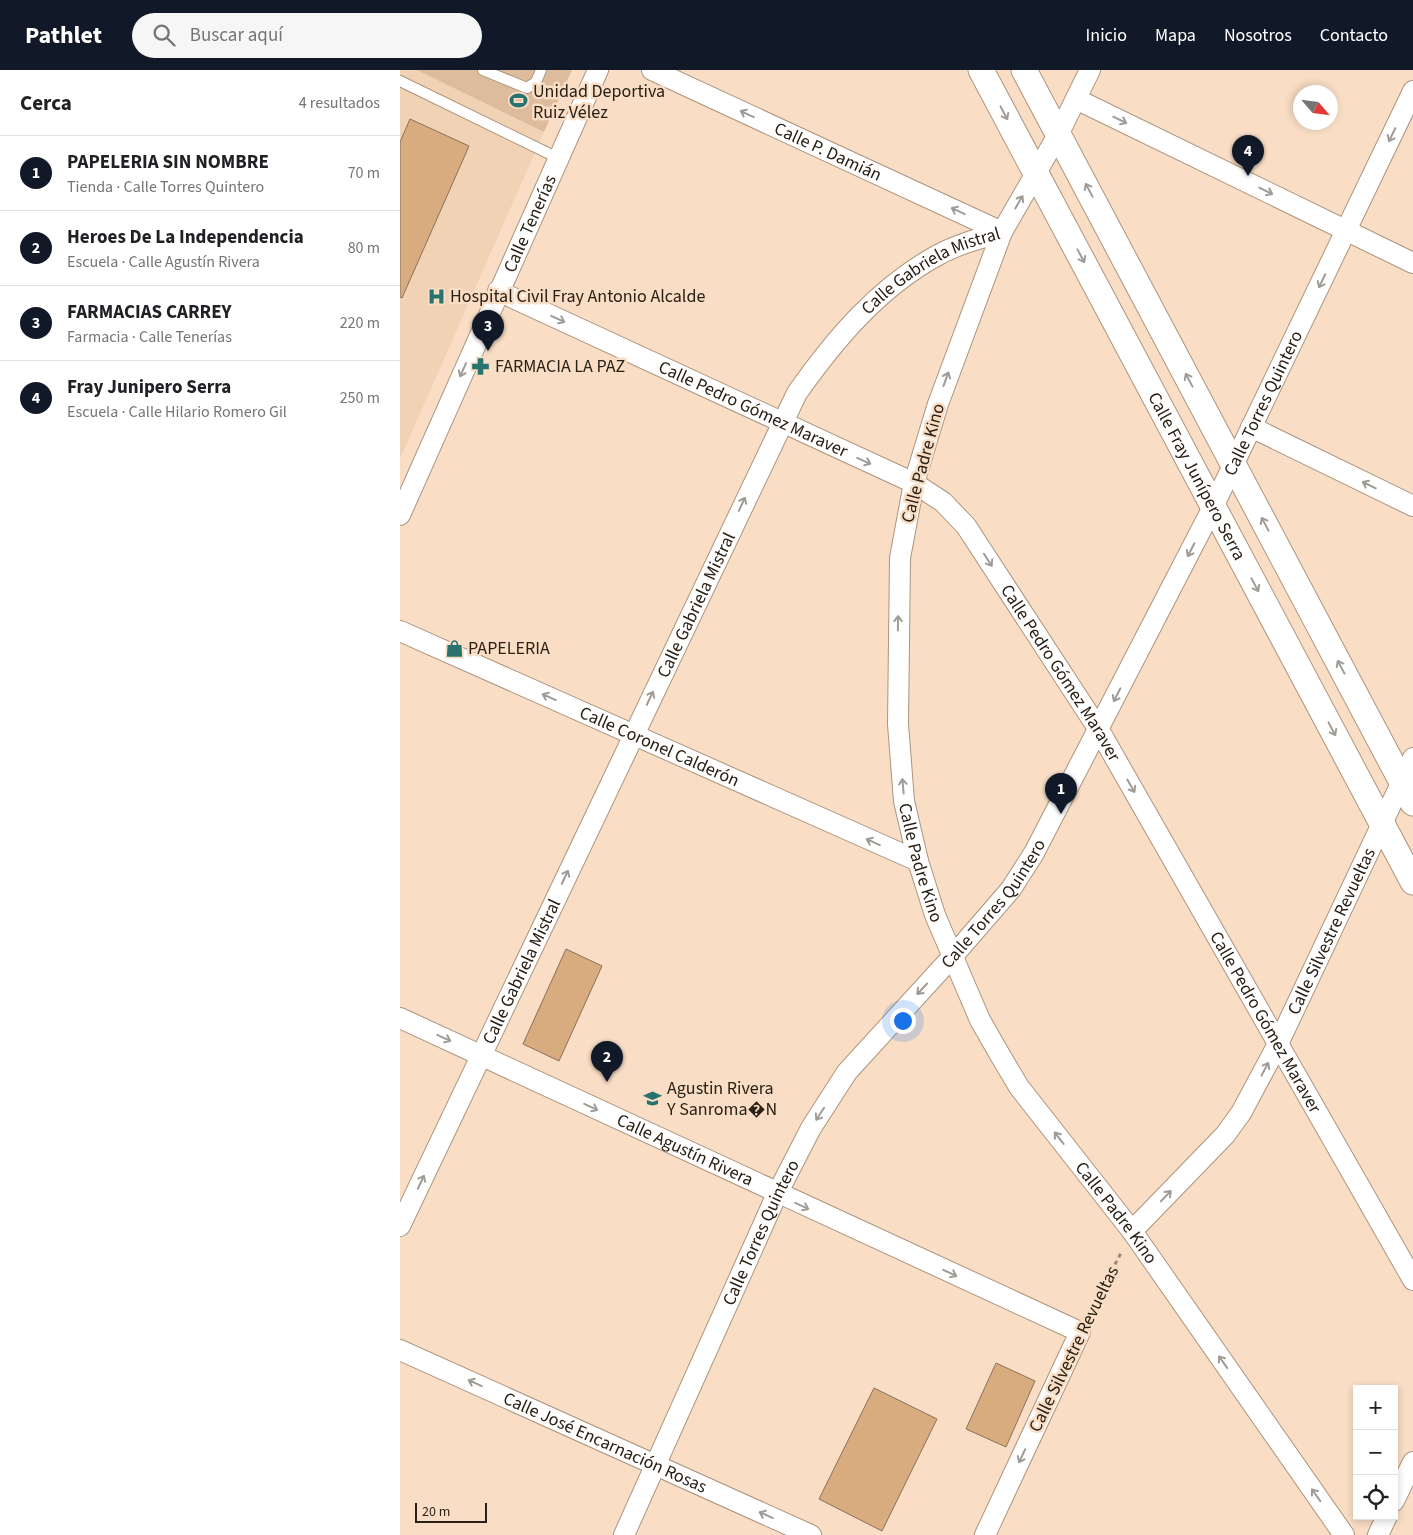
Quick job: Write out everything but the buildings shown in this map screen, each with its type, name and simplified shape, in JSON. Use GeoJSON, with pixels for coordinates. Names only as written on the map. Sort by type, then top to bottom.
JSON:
{"type":"FeatureCollection","features":[{"type":"Feature","properties":{"kind":"street","name":"Calle Tenerías"},"geometry":{"type":"LineString","coordinates":[[400,515],[498,291],[598,70]]}},
{"type":"Feature","properties":{"kind":"street","name":"Calle P. Damián"},"geometry":{"type":"LineString","coordinates":[[652,70],[1002,232]]}},
{"type":"Feature","properties":{"kind":"street","name":"Calle Fray Junípero Serra"},"geometry":{"type":"LineString","coordinates":[[981,70],[1413,882]]}},
{"type":"Feature","properties":{"kind":"street"},"geometry":{"type":"LineString","coordinates":[[1024,70],[1413,803]]}},
{"type":"Feature","properties":{"kind":"street","name":"Calle Gabriela Mistral"},"geometry":{"type":"LineString","coordinates":[[400,1226],[780,423],[797,393],[831,345],[879,297],[913,269],[939,254],[1002,232],[1059,133],[1090,70]]}},
{"type":"Feature","properties":{"kind":"street","name":"Calle Torres Quintero"},"geometry":{"type":"LineString","coordinates":[[624,1535],[777,1194],[811,1128],[847,1072],[953,956],[1011,888],[1034,853],[1099,730],[1234,464],[1413,91]]}},
{"type":"Feature","properties":{"kind":"street"},"geometry":{"type":"LineString","coordinates":[[1076,99],[1413,263]]}},
{"type":"Feature","properties":{"kind":"street","name":"Calle Padre Kino"},"geometry":{"type":"LineString","coordinates":[[1002,232],[938,404],[914,484],[900,558],[898,724],[904,801],[918,861],[935,915],[980,1020],[1019,1087],[1132,1231],[1344,1535]]}},
{"type":"Feature","properties":{"kind":"street","name":"Calle Pedro Gómez Maraver"},"geometry":{"type":"LineString","coordinates":[[498,291],[914,484],[943,502],[966,526],[1099,730],[1413,1280]]}},
{"type":"Feature","properties":{"kind":"street"},"geometry":{"type":"LineString","coordinates":[[1251,427],[1413,506]]}},
{"type":"Feature","properties":{"kind":"street","name":"Calle Coronel Calderón"},"geometry":{"type":"LineString","coordinates":[[400,631],[918,861]]}},
{"type":"Feature","properties":{"kind":"street","name":"Calle Silvestre Revueltas"},"geometry":{"type":"LineString","coordinates":[[1132,1231],[1225,1135],[1241,1113],[1278,1044],[1413,758]]}},
{"type":"Feature","properties":{"kind":"street","name":"Calle Agustín Rivera"},"geometry":{"type":"LineString","coordinates":[[400,1018],[777,1194],[1080,1332]]}},
{"type":"Feature","properties":{"kind":"street","name":"Calle Silvestre Revueltas"},"geometry":{"type":"LineString","coordinates":[[985,1535],[1080,1332]]}},
{"type":"Feature","properties":{"kind":"street","name":"Calle José Encarnación Rosas"},"geometry":{"type":"LineString","coordinates":[[400,1350],[811,1535]]}},
{"type":"Feature","properties":{"kind":"street"},"geometry":{"type":"LineString","coordinates":[[1398,1493],[1413,1462]]}},
{"type":"Feature","properties":{"kind":"street"},"geometry":{"type":"LineString","coordinates":[[1378,1535],[1385,1520]]}},
{"type":"Feature","properties":{"kind":"lane"},"geometry":{"type":"LineString","coordinates":[[483,70],[527,88],[536,82],[541,70]]}},
{"type":"Feature","properties":{"kind":"lane"},"geometry":{"type":"LineString","coordinates":[[400,81],[558,158]]}},
{"type":"Feature","properties":{"kind":"path","name":"Calle Silvestre Revueltas"},"geometry":{"type":"LineString","coordinates":[[1080,1332],[1132,1231]]}},
{"type":"Feature","properties":{"kind":"shaded area","name":"Hospital Civil Fray Antonio Alcalde"},"geometry":{"type":"Polygon","coordinates":[[[400,70],[417,70],[544,132],[400,459],[400,70]]]}},
{"type":"Feature","properties":{"kind":"shaded area","name":"Unidad Deportiva Ruiz Vélez"},"geometry":{"type":"Polygon","coordinates":[[[417,70],[572,70],[544,132],[417,70]]]}},
{"type":"Feature","properties":{"kind":"place","name":"Unidad Deportiva Ruiz Vélez"},"geometry":{"type":"Point","coordinates":[519,101]}},
{"type":"Feature","properties":{"kind":"place","name":"Fray Junipero Serra"},"geometry":{"type":"Point","coordinates":[1248,176]}},
{"type":"Feature","properties":{"kind":"place","name":"Hospital Civil Fray Antonio Alcalde"},"geometry":{"type":"Point","coordinates":[436,296]}},
{"type":"Feature","properties":{"kind":"place","name":"FARMACIAS CARREY"},"geometry":{"type":"Point","coordinates":[488,351]}},
{"type":"Feature","properties":{"kind":"place","name":"FARMACIA LA PAZ"},"geometry":{"type":"Point","coordinates":[481,366]}},
{"type":"Feature","properties":{"kind":"place","name":"PAPELERIA"},"geometry":{"type":"Point","coordinates":[454,648]}},
{"type":"Feature","properties":{"kind":"place","name":"PAPELERIA SIN NOMBRE"},"geometry":{"type":"Point","coordinates":[1061,814]}},
{"type":"Feature","properties":{"kind":"place","name":"Heroes De La Independencia"},"geometry":{"type":"Point","coordinates":[607,1082]}},
{"type":"Feature","properties":{"kind":"place","name":"Agustin Rivera Y Sanroma�N"},"geometry":{"type":"Point","coordinates":[653,1098]}}]}
